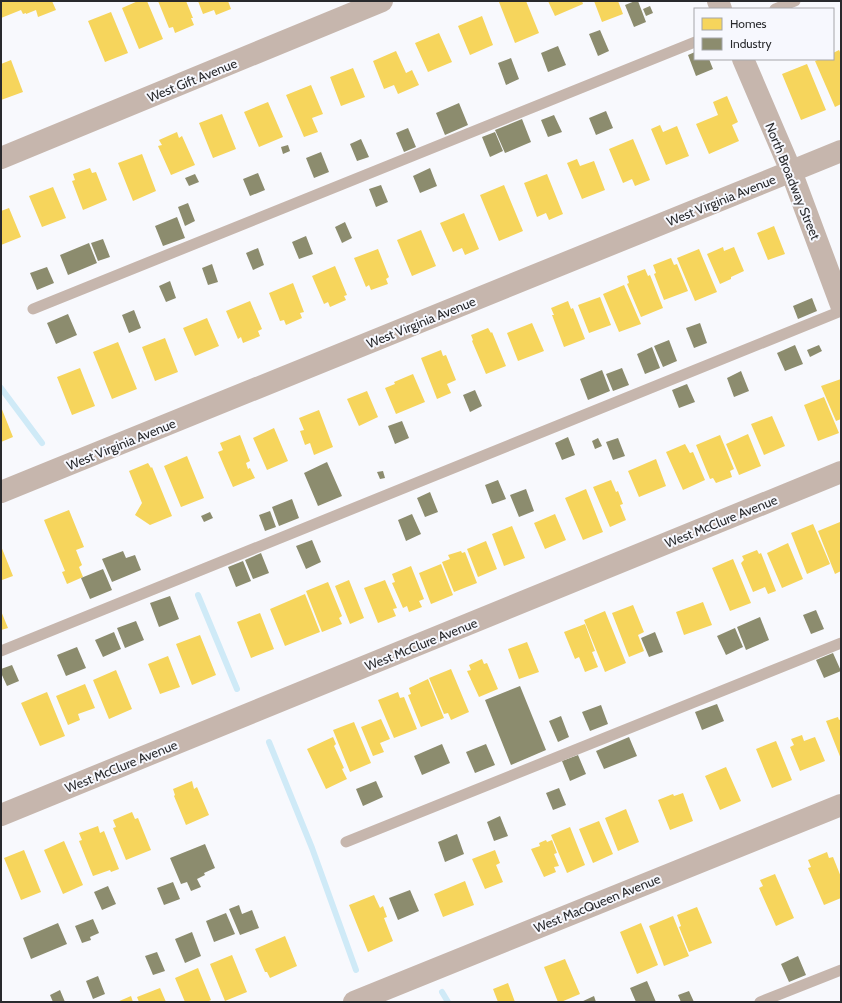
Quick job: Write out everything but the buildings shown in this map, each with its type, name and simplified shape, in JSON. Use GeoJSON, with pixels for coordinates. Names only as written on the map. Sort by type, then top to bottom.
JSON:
{"type":"FeatureCollection","features":[{"type":"Feature","properties":{"kind":"street","name":"West Gift Avenue"},"geometry":{"type":"LineString","coordinates":[[1,158],[382,1]]}},
{"type":"Feature","properties":{"kind":"street","name":"North Broadway Street"},"geometry":{"type":"LineString","coordinates":[[743,60],[791,171],[841,305]]}},
{"type":"Feature","properties":{"kind":"street","name":"West Virginia Avenue"},"geometry":{"type":"LineString","coordinates":[[1,492],[841,151]]}},
{"type":"Feature","properties":{"kind":"street","name":"West McClure Avenue"},"geometry":{"type":"LineString","coordinates":[[1,815],[841,472]]}},
{"type":"Feature","properties":{"kind":"street","name":"West MacQueen Avenue"},"geometry":{"type":"LineString","coordinates":[[354,1002],[841,805]]}},
{"type":"Feature","properties":{"kind":"lane"},"geometry":{"type":"LineString","coordinates":[[778,8],[795,1]]}},
{"type":"Feature","properties":{"kind":"lane"},"geometry":{"type":"LineString","coordinates":[[33,309],[694,42]]}},
{"type":"Feature","properties":{"kind":"lane"},"geometry":{"type":"LineString","coordinates":[[1,651],[841,311]]}},
{"type":"Feature","properties":{"kind":"lane"},"geometry":{"type":"LineString","coordinates":[[346,842],[841,643]]}},
{"type":"Feature","properties":{"kind":"lane"},"geometry":{"type":"LineString","coordinates":[[760,1002],[841,970]]}},
{"type":"Feature","properties":{"kind":"waterway"},"geometry":{"type":"LineString","coordinates":[[1,388],[42,443]]}},
{"type":"Feature","properties":{"kind":"waterway"},"geometry":{"type":"LineString","coordinates":[[198,595],[237,689]]}},
{"type":"Feature","properties":{"kind":"waterway"},"geometry":{"type":"LineString","coordinates":[[269,742],[312,848],[356,970]]}},
{"type":"Feature","properties":{"kind":"waterway"},"geometry":{"type":"LineString","coordinates":[[442,992],[448,1002]]}}]}
